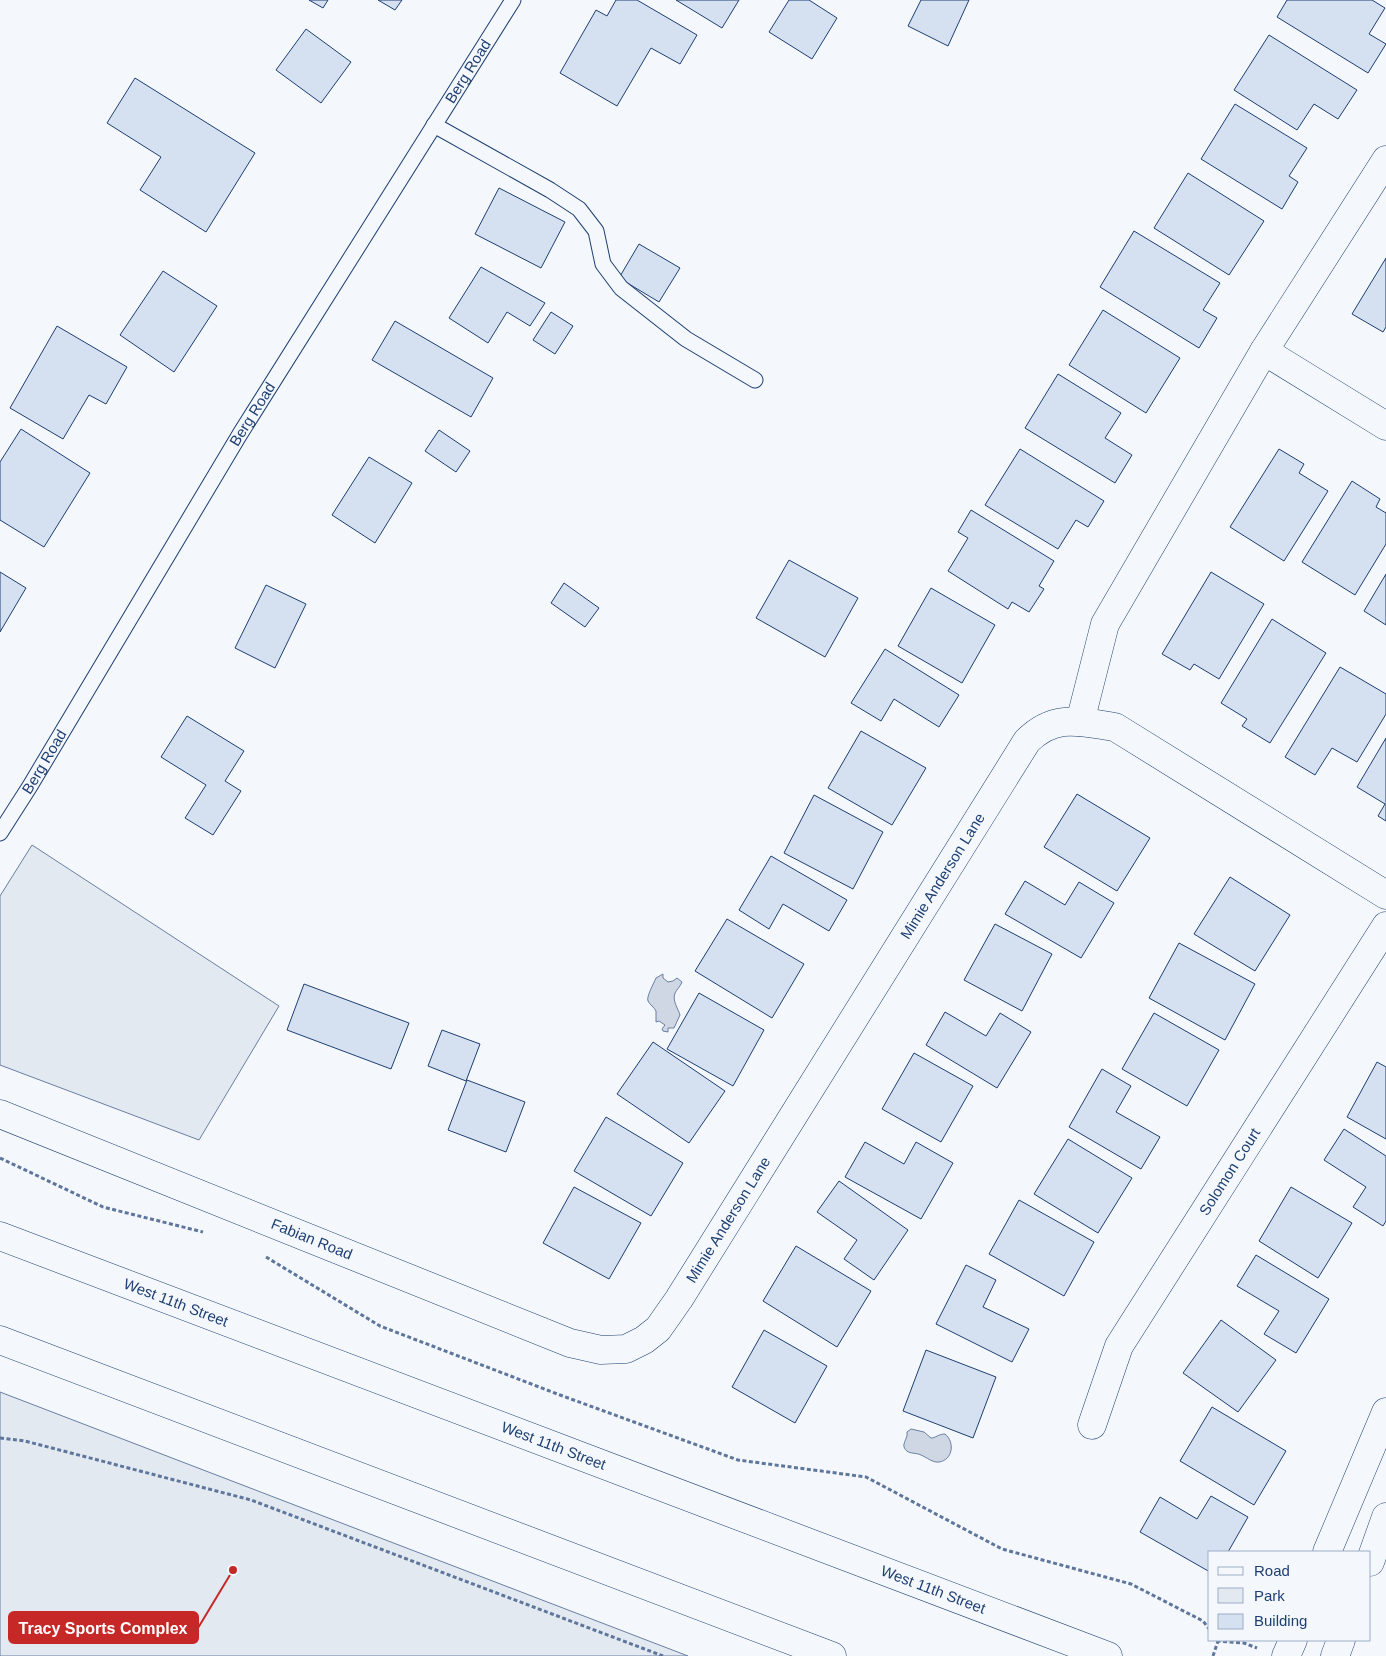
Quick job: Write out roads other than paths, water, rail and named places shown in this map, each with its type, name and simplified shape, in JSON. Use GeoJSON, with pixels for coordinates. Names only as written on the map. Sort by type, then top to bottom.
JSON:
{"type":"FeatureCollection","features":[{"type":"Feature","properties":{"kind":"street"},"geometry":{"type":"LineString","coordinates":[[1080,722],[1105,624],[1264,351],[1386,160]]}},
{"type":"Feature","properties":{"kind":"street"},"geometry":{"type":"LineString","coordinates":[[1264,351],[1386,426]]}},
{"type":"Feature","properties":{"kind":"street","name":"Mimie Anderson Lane"},"geometry":{"type":"LineString","coordinates":[[626,1349],[644,1340],[658,1329],[680,1299],[1027,741],[1037,731],[1066,721],[1115,727],[1386,894]]}},
{"type":"Feature","properties":{"kind":"street","name":"Solomon Court"},"geometry":{"type":"LineString","coordinates":[[1092,1425],[1119,1346],[1386,926]]}},
{"type":"Feature","properties":{"kind":"street","name":"Fabian Road"},"geometry":{"type":"LineString","coordinates":[[0,1114],[570,1343],[601,1350],[626,1349]]}},
{"type":"Feature","properties":{"kind":"street","name":"West 11th Street"},"geometry":{"type":"LineString","coordinates":[[0,1236],[1108,1656]]}},
{"type":"Feature","properties":{"kind":"street"},"geometry":{"type":"LineString","coordinates":[[0,1340],[832,1656]]}},
{"type":"Feature","properties":{"kind":"street"},"geometry":{"type":"LineString","coordinates":[[1327,1551],[1383,1428]]}},
{"type":"Feature","properties":{"kind":"street"},"geometry":{"type":"LineString","coordinates":[[1371,1559],[1386,1517]]}},
{"type":"Feature","properties":{"kind":"street"},"geometry":{"type":"LineString","coordinates":[[1286,1656],[1293,1641]]}},
{"type":"Feature","properties":{"kind":"street"},"geometry":{"type":"LineString","coordinates":[[1335,1656],[1341,1641]]}},
{"type":"Feature","properties":{"kind":"lane","name":"Berg Road"},"geometry":{"type":"LineString","coordinates":[[0,833],[240,434],[513,0]]}},
{"type":"Feature","properties":{"kind":"lane"},"geometry":{"type":"LineString","coordinates":[[434,125],[550,190],[579,209],[596,231],[603,264],[621,288],[686,339],[755,380]]}},
{"type":"Feature","properties":{"kind":"place","name":"Tracy Sports Complex"},"geometry":{"type":"Point","coordinates":[233,1570]}}]}
